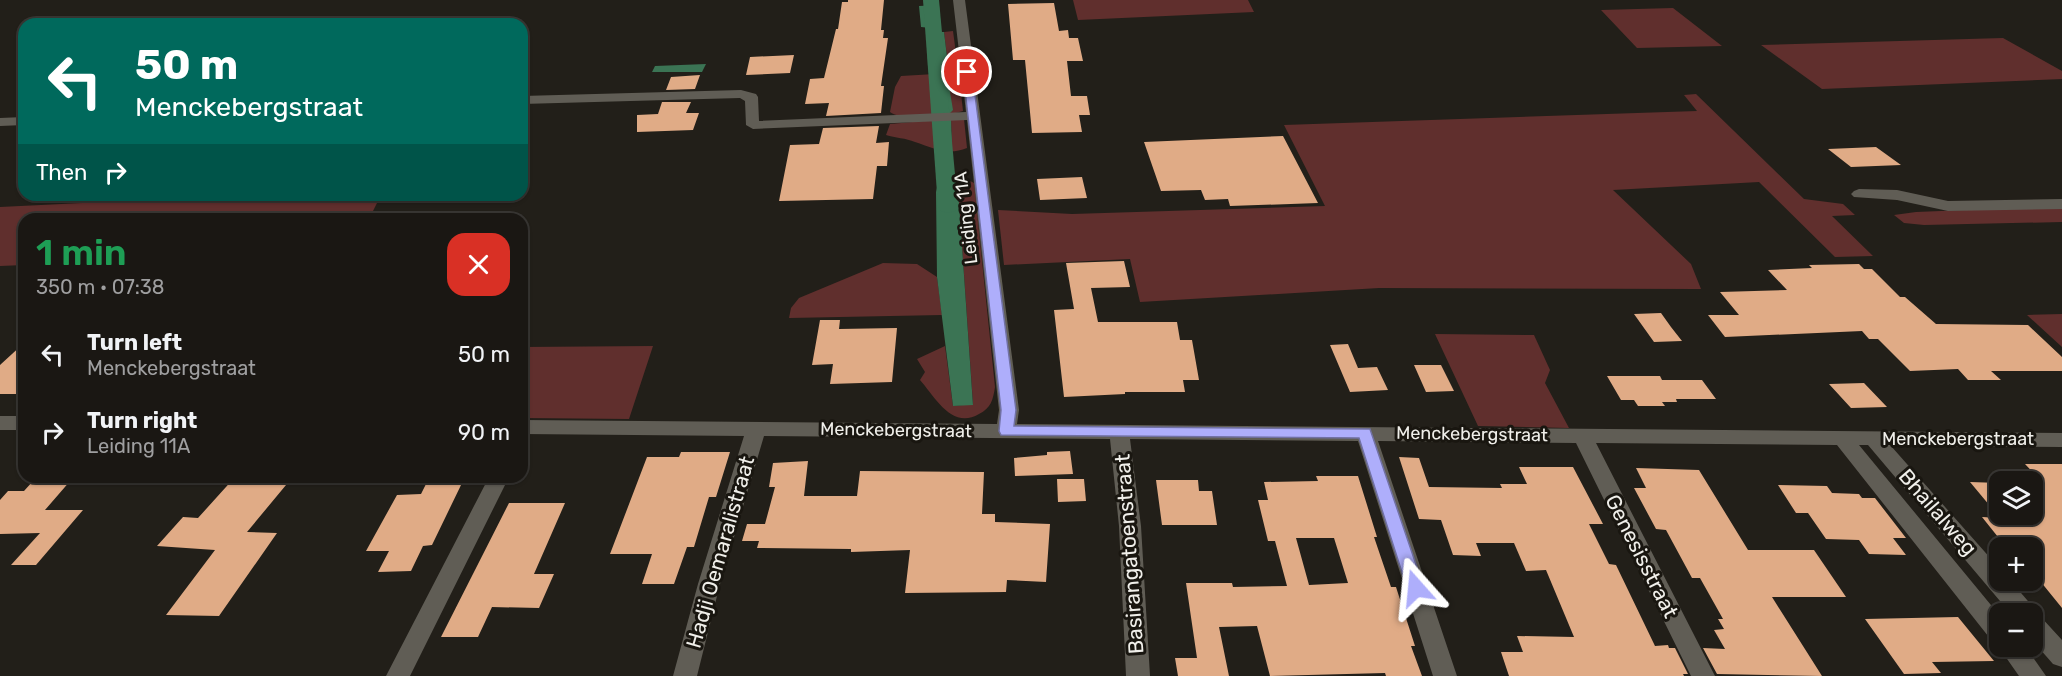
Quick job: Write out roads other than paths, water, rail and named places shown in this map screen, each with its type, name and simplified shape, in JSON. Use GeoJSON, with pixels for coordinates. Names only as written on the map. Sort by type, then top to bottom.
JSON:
{"type":"FeatureCollection","features":[{"type":"Feature","properties":{"kind":"street","name":"Leiding 11A"},"geometry":{"type":"LineString","coordinates":[[959,0],[969,116],[1009,410],[1006,431]]}},
{"type":"Feature","properties":{"kind":"street"},"geometry":{"type":"LineString","coordinates":[[528,100],[741,93],[751,97],[754,104],[751,120],[753,125],[969,116]]}},
{"type":"Feature","properties":{"kind":"street"},"geometry":{"type":"LineString","coordinates":[[0,122],[18,121]]}},
{"type":"Feature","properties":{"kind":"street"},"geometry":{"type":"LineString","coordinates":[[1859,194],[1897,195],[1948,206],[2062,204]]}},
{"type":"Feature","properties":{"kind":"street"},"geometry":{"type":"LineString","coordinates":[[1,424],[18,423]]}},
{"type":"Feature","properties":{"kind":"street","name":"Menckebergstraat"},"geometry":{"type":"LineString","coordinates":[[528,429],[1365,433],[2062,440]]}},
{"type":"Feature","properties":{"kind":"street","name":"Hadji Oemaralistraat"},"geometry":{"type":"LineString","coordinates":[[685,676],[709,584],[756,429]]}},
{"type":"Feature","properties":{"kind":"street","name":"Basirangatoenstraat"},"geometry":{"type":"LineString","coordinates":[[1119,432],[1130,526],[1138,676]]}},
{"type":"Feature","properties":{"kind":"street"},"geometry":{"type":"LineString","coordinates":[[1365,433],[1445,676]]}},
{"type":"Feature","properties":{"kind":"street","name":"Genesisstraat"},"geometry":{"type":"LineString","coordinates":[[1582,435],[1703,676]]}},
{"type":"Feature","properties":{"kind":"street"},"geometry":{"type":"LineString","coordinates":[[1842,438],[1989,620]]}},
{"type":"Feature","properties":{"kind":"street","name":"Bhailalweg"},"geometry":{"type":"LineString","coordinates":[[1874,438],[2016,603]]}},
{"type":"Feature","properties":{"kind":"street"},"geometry":{"type":"LineString","coordinates":[[398,676],[496,483]]}},
{"type":"Feature","properties":{"kind":"street"},"geometry":{"type":"LineString","coordinates":[[2043,635],[2062,657]]}},
{"type":"Feature","properties":{"kind":"street"},"geometry":{"type":"LineString","coordinates":[[2019,657],[2034,676]]}},
{"type":"Feature","properties":{"kind":"waterway"},"geometry":{"type":"LineString","coordinates":[[931,0],[948,207]]}}]}
